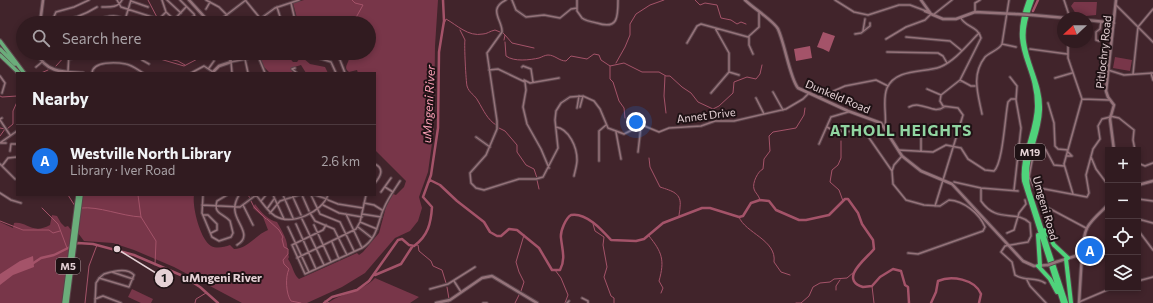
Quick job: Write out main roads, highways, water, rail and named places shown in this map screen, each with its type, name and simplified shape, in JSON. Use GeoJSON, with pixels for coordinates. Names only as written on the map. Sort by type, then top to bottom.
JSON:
{"type":"FeatureCollection","features":[{"type":"Feature","properties":{"kind":"highway","name":"Umgeni Road"},"geometry":{"type":"LineString","coordinates":[[1029,0],[1022,18],[1021,39],[1023,54],[1035,88],[1037,108],[1035,125],[1025,156],[1023,169],[1027,200],[1063,303]]}},
{"type":"Feature","properties":{"kind":"highway","name":"Umgeni Road"},"geometry":{"type":"LineString","coordinates":[[1032,0],[1026,19],[1024,32],[1025,49],[1036,79],[1040,99],[1038,124],[1026,169],[1028,186],[1066,303]]}},
{"type":"Feature","properties":{"kind":"highway"},"geometry":{"type":"LineString","coordinates":[[1027,200],[1038,230],[1040,266],[1052,282],[1063,303]]}},
{"type":"Feature","properties":{"kind":"highway"},"geometry":{"type":"LineString","coordinates":[[1035,208],[1050,240],[1065,258],[1071,303]]}},
{"type":"Feature","properties":{"kind":"main road"},"geometry":{"type":"LineString","coordinates":[[0,41],[23,72]]}},
{"type":"Feature","properties":{"kind":"main road"},"geometry":{"type":"LineString","coordinates":[[0,49],[23,72]]}},
{"type":"Feature","properties":{"kind":"main road"},"geometry":{"type":"LineString","coordinates":[[0,55],[18,72]]}},
{"type":"Feature","properties":{"kind":"main road","name":"M5"},"geometry":{"type":"LineString","coordinates":[[64,303],[80,196]]}},
{"type":"Feature","properties":{"kind":"main road","name":"M5"},"geometry":{"type":"LineString","coordinates":[[67,303],[75,230]]}},
{"type":"Feature","properties":{"kind":"waterway"},"geometry":{"type":"LineString","coordinates":[[148,0],[156,16]]}},
{"type":"Feature","properties":{"kind":"waterway"},"geometry":{"type":"LineString","coordinates":[[352,0],[355,3],[363,5],[357,16]]}},
{"type":"Feature","properties":{"kind":"waterway","name":"uMngeni River"},"geometry":{"type":"LineString","coordinates":[[324,303],[332,297],[357,290],[369,281],[398,240],[402,239],[409,245],[414,246],[423,238],[428,229],[432,207],[423,197],[431,175],[438,128],[439,52],[444,21],[443,0]]}},
{"type":"Feature","properties":{"kind":"waterway"},"geometry":{"type":"LineString","coordinates":[[616,63],[630,35],[630,24],[636,14],[650,5],[664,0]]}},
{"type":"Feature","properties":{"kind":"waterway"},"geometry":{"type":"LineString","coordinates":[[695,0],[700,5],[705,3],[717,5],[721,18],[731,20],[737,24],[741,22],[746,24]]}},
{"type":"Feature","properties":{"kind":"waterway"},"geometry":{"type":"LineString","coordinates":[[1033,11],[1038,0]]}},
{"type":"Feature","properties":{"kind":"waterway"},"geometry":{"type":"LineString","coordinates":[[444,24],[446,19],[472,34],[484,34],[495,30],[500,32]]}},
{"type":"Feature","properties":{"kind":"waterway"},"geometry":{"type":"LineString","coordinates":[[460,30],[465,40],[467,86],[488,117],[496,125]]}},
{"type":"Feature","properties":{"kind":"waterway"},"geometry":{"type":"LineString","coordinates":[[503,33],[505,35],[504,40]]}},
{"type":"Feature","properties":{"kind":"waterway"},"geometry":{"type":"LineString","coordinates":[[505,35],[512,43],[534,48]]}},
{"type":"Feature","properties":{"kind":"waterway"},"geometry":{"type":"LineString","coordinates":[[505,42],[506,56],[513,59],[531,59],[548,55],[566,61],[571,56],[587,59],[594,54],[599,55],[601,60],[610,66],[624,63],[642,72],[659,72],[666,76],[670,76],[691,93],[698,102],[713,109],[719,106],[733,93],[734,82],[747,77],[756,79],[760,74],[762,65]]}},
{"type":"Feature","properties":{"kind":"waterway"},"geometry":{"type":"LineString","coordinates":[[56,66],[61,60]]}},
{"type":"Feature","properties":{"kind":"waterway"},"geometry":{"type":"LineString","coordinates":[[163,60],[184,66],[196,60]]}},
{"type":"Feature","properties":{"kind":"waterway"},"geometry":{"type":"LineString","coordinates":[[174,60],[185,65]]}},
{"type":"Feature","properties":{"kind":"waterway"},"geometry":{"type":"LineString","coordinates":[[610,66],[610,79],[613,82],[619,101],[624,108],[625,118]]}},
{"type":"Feature","properties":{"kind":"waterway"},"geometry":{"type":"LineString","coordinates":[[43,72],[48,70]]}},
{"type":"Feature","properties":{"kind":"waterway"},"geometry":{"type":"LineString","coordinates":[[665,76],[664,96],[666,113]]}},
{"type":"Feature","properties":{"kind":"waterway"},"geometry":{"type":"LineString","coordinates":[[0,96],[16,96]]}},
{"type":"Feature","properties":{"kind":"waterway"},"geometry":{"type":"LineString","coordinates":[[7,129],[13,124],[13,111],[16,104]]}},
{"type":"Feature","properties":{"kind":"waterway"},"geometry":{"type":"LineString","coordinates":[[760,200],[754,184],[757,175],[763,169],[764,159],[770,151],[769,136],[773,132],[796,128],[804,115],[805,108]]}},
{"type":"Feature","properties":{"kind":"waterway"},"geometry":{"type":"LineString","coordinates":[[0,128],[5,129],[0,136]]}},
{"type":"Feature","properties":{"kind":"waterway"},"geometry":{"type":"LineString","coordinates":[[499,128],[505,131],[517,145],[517,152],[526,165],[534,169],[537,178]]}},
{"type":"Feature","properties":{"kind":"waterway"},"geometry":{"type":"LineString","coordinates":[[841,141],[841,158],[838,165],[832,170],[830,182],[839,190],[843,201]]}},
{"type":"Feature","properties":{"kind":"waterway"},"geometry":{"type":"LineString","coordinates":[[649,158],[650,167],[660,187],[672,191],[678,196],[680,202],[679,216]]}},
{"type":"Feature","properties":{"kind":"waterway"},"geometry":{"type":"LineString","coordinates":[[428,183],[430,180],[440,185],[457,201],[484,222],[490,232],[497,236],[501,236],[509,229],[517,230],[539,248],[552,270],[560,270],[562,266],[563,250],[561,232],[565,222],[571,215],[582,216],[588,219],[611,240],[636,241],[644,239],[663,223],[702,208],[710,208],[739,217],[743,216],[751,203],[760,200],[769,201],[776,210],[799,220],[806,220],[829,215],[845,199],[848,199],[858,213],[862,224],[873,240],[874,249],[856,268],[853,279],[856,283],[863,287],[872,286],[880,277],[893,269],[901,271],[905,285],[908,287],[909,303]]}},
{"type":"Feature","properties":{"kind":"waterway"},"geometry":{"type":"LineString","coordinates":[[537,180],[539,189]]}},
{"type":"Feature","properties":{"kind":"waterway"},"geometry":{"type":"LineString","coordinates":[[69,196],[75,206]]}},
{"type":"Feature","properties":{"kind":"waterway"},"geometry":{"type":"LineString","coordinates":[[138,196],[141,217],[156,241],[155,265]]}},
{"type":"Feature","properties":{"kind":"waterway"},"geometry":{"type":"LineString","coordinates":[[251,201],[254,207],[266,219]]}},
{"type":"Feature","properties":{"kind":"waterway"},"geometry":{"type":"LineString","coordinates":[[42,208],[58,224],[67,248]]}},
{"type":"Feature","properties":{"kind":"waterway"},"geometry":{"type":"LineString","coordinates":[[81,208],[95,208],[141,217]]}},
{"type":"Feature","properties":{"kind":"waterway"},"geometry":{"type":"LineString","coordinates":[[739,217],[747,228],[766,242],[771,248],[774,254],[774,262],[781,272],[790,275]]}},
{"type":"Feature","properties":{"kind":"waterway"},"geometry":{"type":"LineString","coordinates":[[267,219],[279,230],[283,237],[284,247],[288,249],[288,254],[283,260],[284,264],[289,269],[287,281],[289,298],[291,301],[301,303]]}},
{"type":"Feature","properties":{"kind":"waterway"},"geometry":{"type":"LineString","coordinates":[[0,221],[23,230],[49,230],[53,233],[60,231]]}},
{"type":"Feature","properties":{"kind":"waterway"},"geometry":{"type":"LineString","coordinates":[[593,224],[595,231],[604,237],[603,245],[607,267],[604,277],[611,296],[614,298],[614,303]]}},
{"type":"Feature","properties":{"kind":"waterway"},"geometry":{"type":"LineString","coordinates":[[521,291],[524,282],[516,262],[524,235]]}},
{"type":"Feature","properties":{"kind":"waterway"},"geometry":{"type":"LineString","coordinates":[[649,236],[657,247],[661,257],[662,267],[659,281],[663,288],[661,293]]}},
{"type":"Feature","properties":{"kind":"waterway","name":"uMngeni River"},"geometry":{"type":"LineString","coordinates":[[32,264],[41,258],[54,255],[78,243],[93,244],[134,255],[183,276],[200,287],[218,303]]}},
{"type":"Feature","properties":{"kind":"waterway"},"geometry":{"type":"LineString","coordinates":[[85,303],[89,266],[97,245]]}},
{"type":"Feature","properties":{"kind":"waterway"},"geometry":{"type":"LineString","coordinates":[[416,245],[418,245],[419,251],[431,261],[433,266],[442,270],[446,283]]}},
{"type":"Feature","properties":{"kind":"waterway"},"geometry":{"type":"LineString","coordinates":[[375,275],[401,264],[412,247]]}},
{"type":"Feature","properties":{"kind":"waterway"},"geometry":{"type":"LineString","coordinates":[[555,270],[561,278],[568,295],[565,303]]}},
{"type":"Feature","properties":{"kind":"waterway"},"geometry":{"type":"LineString","coordinates":[[796,303],[801,303],[809,296],[813,287],[820,283],[830,282],[834,279],[847,278],[854,272]]}},
{"type":"Feature","properties":{"kind":"waterway"},"geometry":{"type":"LineString","coordinates":[[931,303],[936,292],[938,281],[949,278],[962,280],[974,285],[981,294],[979,303]]}},
{"type":"Feature","properties":{"kind":"waterway"},"geometry":{"type":"LineString","coordinates":[[836,290],[836,286],[840,280]]}},
{"type":"Feature","properties":{"kind":"waterway"},"geometry":{"type":"LineString","coordinates":[[872,286],[874,303]]}},
{"type":"Feature","properties":{"kind":"waterway"},"geometry":{"type":"LineString","coordinates":[[447,287],[449,299]]}},
{"type":"Feature","properties":{"kind":"waterway"},"geometry":{"type":"LineString","coordinates":[[195,303],[196,299],[206,293]]}},
{"type":"Feature","properties":{"kind":"waterway"},"geometry":{"type":"LineString","coordinates":[[515,303],[520,293]]}},
{"type":"Feature","properties":{"kind":"waterway","name":"uMngeni River"},"geometry":{"type":"LineString","coordinates":[[325,301],[329,303]]}},
{"type":"Feature","properties":{"kind":"place","name":"uMngeni River"},"geometry":{"type":"Point","coordinates":[117,249]}},
{"type":"Feature","properties":{"kind":"place","name":"Westville North Library"},"geometry":{"type":"Point","coordinates":[1090,251]}},
{"type":"Feature","properties":{"kind":"district","name":"ATHOLL HEIGHTS"},"geometry":{"type":"Point","coordinates":[901,130]}}]}
